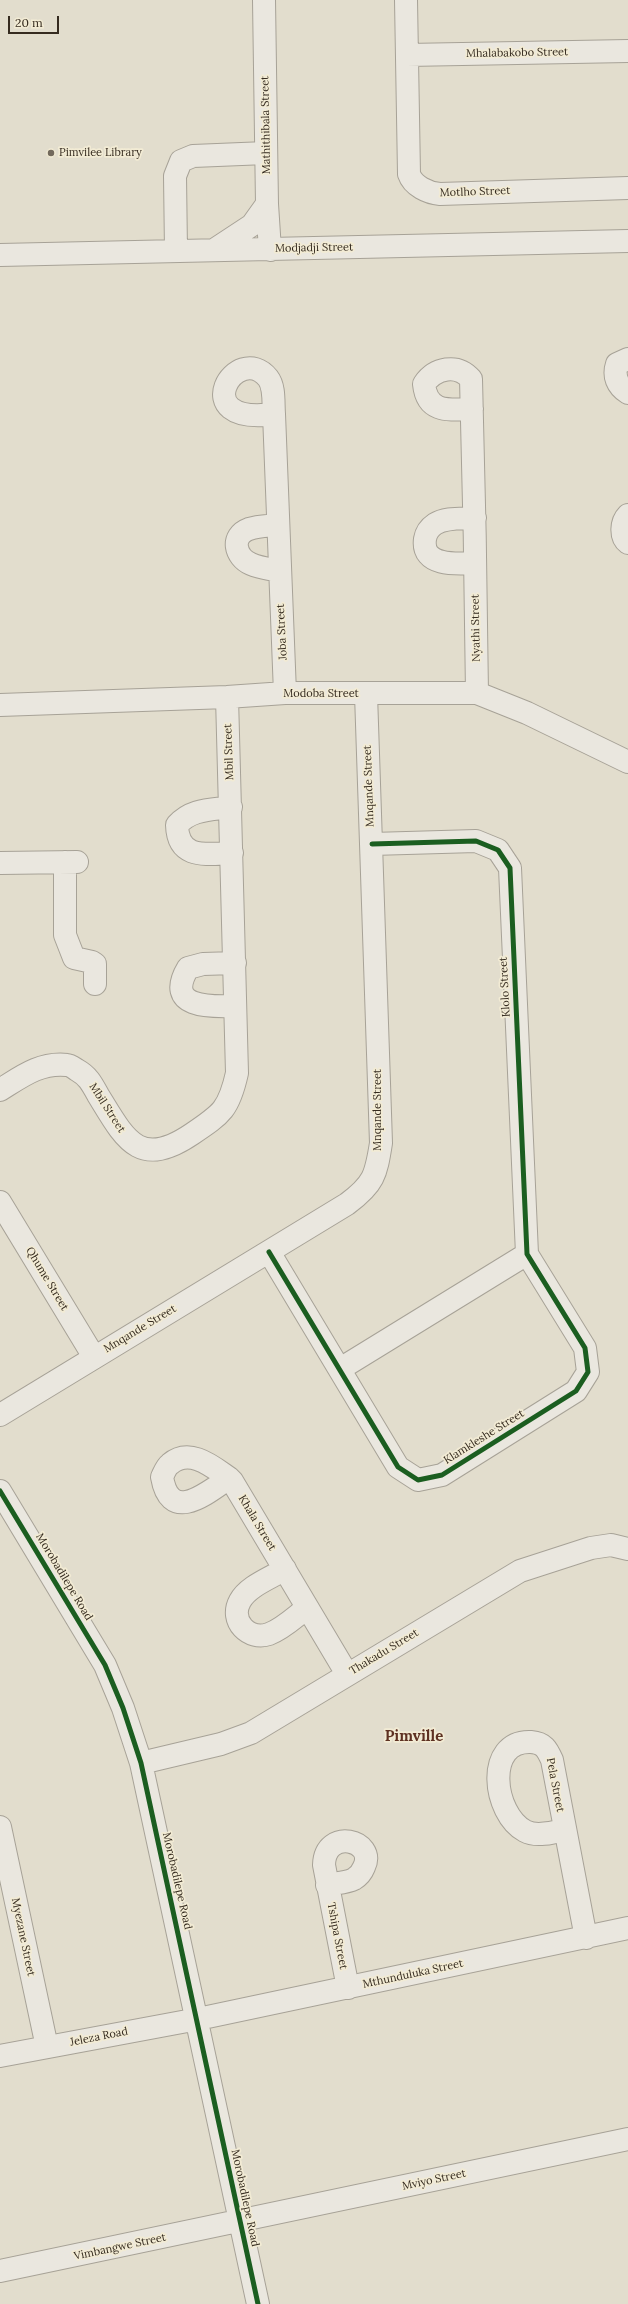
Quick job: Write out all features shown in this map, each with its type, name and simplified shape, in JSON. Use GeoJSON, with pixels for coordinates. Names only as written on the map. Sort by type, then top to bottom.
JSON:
{"type":"FeatureCollection","features":[{"type":"Feature","properties":{"kind":"street","name":"Mathithibala Street"},"geometry":{"type":"LineString","coordinates":[[264,0],[267,204],[270,250]]}},
{"type":"Feature","properties":{"kind":"street","name":"Motlho Street"},"geometry":{"type":"LineString","coordinates":[[406,0],[409,174],[413,181],[423,190],[432,194],[440,194],[628,188]]}},
{"type":"Feature","properties":{"kind":"street","name":"Mhalabakobo Street"},"geometry":{"type":"LineString","coordinates":[[407,55],[628,51]]}},
{"type":"Feature","properties":{"kind":"street"},"geometry":{"type":"LineString","coordinates":[[176,251],[175,176],[181,161],[193,156],[266,153]]}},
{"type":"Feature","properties":{"kind":"street"},"geometry":{"type":"LineString","coordinates":[[213,251],[252,225],[267,204]]}},
{"type":"Feature","properties":{"kind":"street","name":"Modjadji Street"},"geometry":{"type":"LineString","coordinates":[[0,255],[628,241]]}},
{"type":"Feature","properties":{"kind":"street"},"geometry":{"type":"LineString","coordinates":[[628,359],[617,364],[615,376],[620,386],[628,393]]}},
{"type":"Feature","properties":{"kind":"street","name":"Nyathi Street"},"geometry":{"type":"LineString","coordinates":[[472,409],[477,693]]}},
{"type":"Feature","properties":{"kind":"street","name":"Joba Street"},"geometry":{"type":"LineString","coordinates":[[274,414],[277,525],[285,693]]}},
{"type":"Feature","properties":{"kind":"street"},"geometry":{"type":"LineString","coordinates":[[628,516],[624,519],[622,530],[625,541],[628,543]]}},
{"type":"Feature","properties":{"kind":"street"},"geometry":{"type":"LineString","coordinates":[[475,518],[445,520],[435,524],[428,530],[425,543],[430,556],[437,561],[453,564],[475,563]]}},
{"type":"Feature","properties":{"kind":"street"},"geometry":{"type":"LineString","coordinates":[[277,525],[248,530],[240,535],[236,541],[236,549],[241,557],[250,564],[279,571]]}},
{"type":"Feature","properties":{"kind":"street","name":"Modoba Street"},"geometry":{"type":"LineString","coordinates":[[0,705],[227,697],[285,693],[477,693],[527,713],[628,762]]}},
{"type":"Feature","properties":{"kind":"street","name":"Mnqande Street"},"geometry":{"type":"LineString","coordinates":[[0,1415],[347,1204],[365,1191],[376,1171],[381,1143],[366,694]]}},
{"type":"Feature","properties":{"kind":"street","name":"Mbil Street"},"geometry":{"type":"LineString","coordinates":[[0,1090],[39,1067],[68,1064],[86,1075],[121,1132],[137,1147],[160,1150],[177,1144],[218,1116],[231,1098],[237,1073],[227,697]]}},
{"type":"Feature","properties":{"kind":"street"},"geometry":{"type":"LineString","coordinates":[[231,807],[197,811],[184,816],[177,826],[177,832],[178,838],[184,848],[197,854],[232,852]]}},
{"type":"Feature","properties":{"kind":"street","name":"Klolo Street"},"geometry":{"type":"LineString","coordinates":[[372,844],[476,841],[498,850],[510,868],[527,1254]]}},
{"type":"Feature","properties":{"kind":"street"},"geometry":{"type":"LineString","coordinates":[[0,863],[71,862],[66,940],[74,958],[95,964],[95,984]]}},
{"type":"Feature","properties":{"kind":"street"},"geometry":{"type":"LineString","coordinates":[[235,963],[203,964],[188,968],[182,979],[183,992],[190,1002],[201,1007],[235,1006]]}},
{"type":"Feature","properties":{"kind":"street","name":"Qhume Street"},"geometry":{"type":"LineString","coordinates":[[0,1202],[94,1357]]}},
{"type":"Feature","properties":{"kind":"street","name":"Klamkleshe Street"},"geometry":{"type":"LineString","coordinates":[[269,1252],[398,1467],[418,1480],[442,1475],[576,1391],[588,1372],[584,1348],[527,1254]]}},
{"type":"Feature","properties":{"kind":"street"},"geometry":{"type":"LineString","coordinates":[[340,1369],[527,1254]]}},
{"type":"Feature","properties":{"kind":"street","name":"Khala Street"},"geometry":{"type":"LineString","coordinates":[[229,1478],[347,1674]]}},
{"type":"Feature","properties":{"kind":"street","name":"Morobadilepe Road"},"geometry":{"type":"LineString","coordinates":[[0,1491],[105,1665],[123,1708],[142,1763],[198,2019],[239,2222],[258,2304]]}},
{"type":"Feature","properties":{"kind":"street","name":"Thakadu Street"},"geometry":{"type":"LineString","coordinates":[[142,1763],[221,1744],[251,1733],[520,1571],[591,1548],[611,1545],[628,1549]]}},
{"type":"Feature","properties":{"kind":"street"},"geometry":{"type":"LineString","coordinates":[[285,1569],[250,1590],[240,1601],[237,1614],[240,1626],[247,1633],[258,1636],[270,1634],[308,1608]]}},
{"type":"Feature","properties":{"kind":"street","name":"Myezane Street"},"geometry":{"type":"LineString","coordinates":[[0,1827],[46,2047]]}},
{"type":"Feature","properties":{"kind":"street"},"geometry":{"type":"LineString","coordinates":[[564,1830],[586,1938]]}},
{"type":"Feature","properties":{"kind":"street","name":"Tshipa Street"},"geometry":{"type":"LineString","coordinates":[[327,1885],[348,1988]]}},
{"type":"Feature","properties":{"kind":"street","name":"Mthunduluka Street"},"geometry":{"type":"LineString","coordinates":[[198,2019],[628,1928]]}},
{"type":"Feature","properties":{"kind":"street","name":"Jeleza Road"},"geometry":{"type":"LineString","coordinates":[[0,2056],[198,2019]]}},
{"type":"Feature","properties":{"kind":"street","name":"Mviyo Street"},"geometry":{"type":"LineString","coordinates":[[239,2222],[628,2138]]}},
{"type":"Feature","properties":{"kind":"street","name":"Vimbangwe Street"},"geometry":{"type":"LineString","coordinates":[[0,2271],[239,2222]]}},
{"type":"Feature","properties":{"kind":"cycle path"},"geometry":{"type":"LineString","coordinates":[[269,1252],[398,1467],[418,1480],[442,1475],[576,1391],[588,1372],[585,1348],[527,1254],[510,868],[498,850],[476,841],[372,844]]}},
{"type":"Feature","properties":{"kind":"cycle path"},"geometry":{"type":"LineString","coordinates":[[0,1491],[105,1665],[123,1708],[141,1763],[258,2304]]}},
{"type":"Feature","properties":{"kind":"place","name":"Pimvilee Library"},"geometry":{"type":"Point","coordinates":[51,153]}},
{"type":"Feature","properties":{"kind":"district","name":"Pimville"},"geometry":{"type":"Point","coordinates":[414,1737]}}]}
